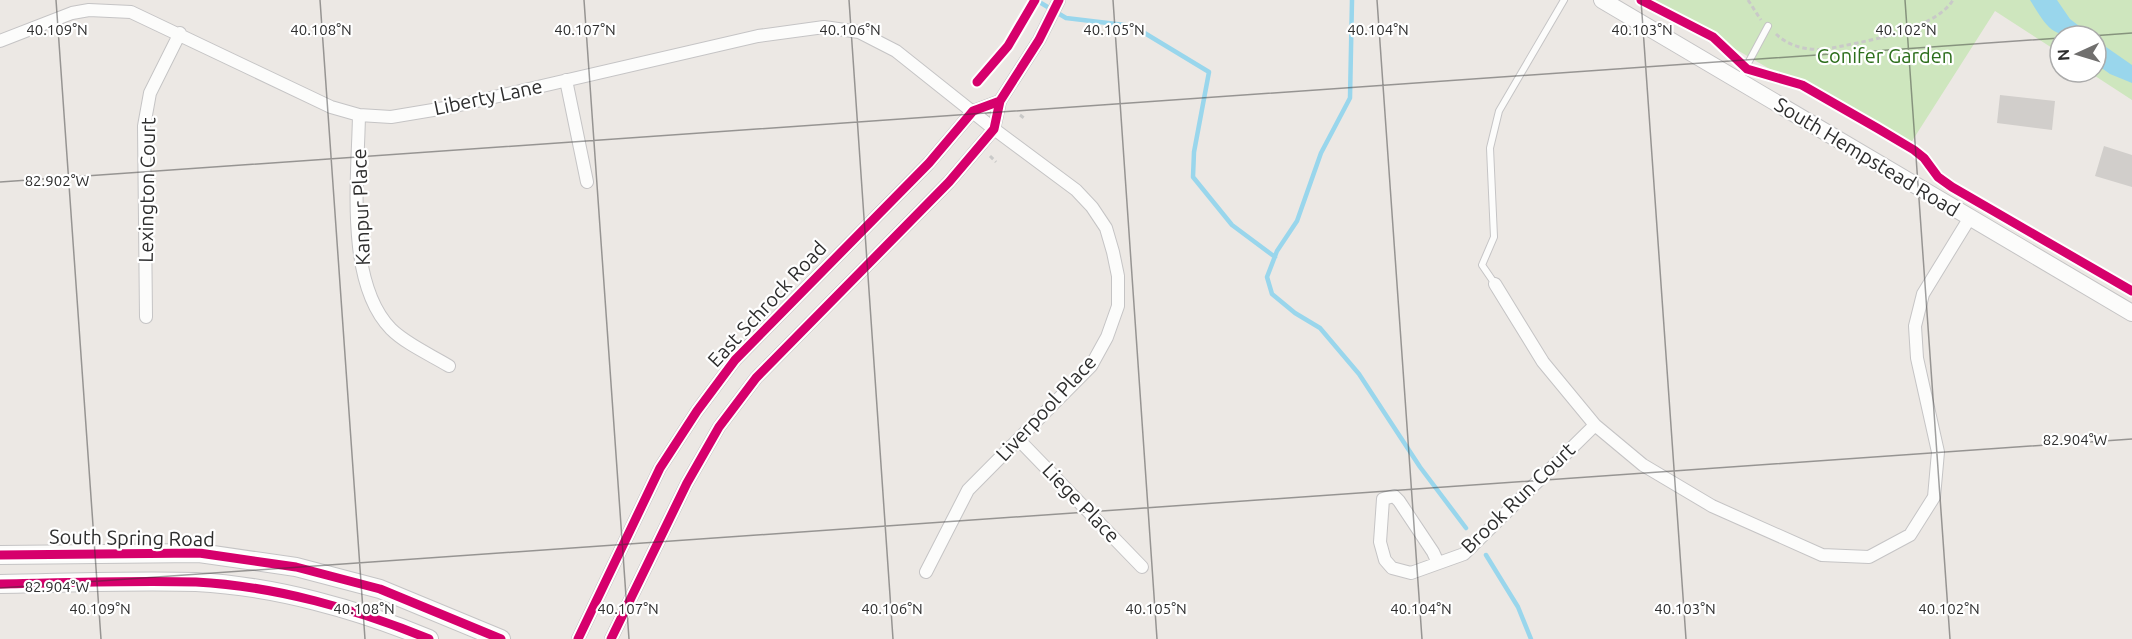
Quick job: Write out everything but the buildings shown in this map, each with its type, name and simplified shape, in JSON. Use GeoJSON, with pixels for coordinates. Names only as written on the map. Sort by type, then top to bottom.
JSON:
{"type":"FeatureCollection","features":[{"type":"Feature","properties":{"kind":"main road","name":"South Spring Road"},"geometry":{"type":"LineString","coordinates":[[0,555],[199,553],[296,567],[380,589],[501,639]]}},
{"type":"Feature","properties":{"kind":"main road"},"geometry":{"type":"LineString","coordinates":[[0,584],[197,582],[290,595],[371,616],[429,639]]}},
{"type":"Feature","properties":{"kind":"street"},"geometry":{"type":"LineString","coordinates":[[611,639],[687,483],[719,427],[756,378],[904,229],[994,129],[1000,101],[1039,40],[1059,0]]}},
{"type":"Feature","properties":{"kind":"street","name":"South Hempstead Road"},"geometry":{"type":"LineString","coordinates":[[1602,0],[1969,219],[2132,313]]}},
{"type":"Feature","properties":{"kind":"street","name":"Liberty Lane"},"geometry":{"type":"LineString","coordinates":[[0,41],[33,26],[89,10],[130,12],[180,33],[331,107],[359,115],[391,117],[758,36],[824,27],[860,32],[896,51],[973,111]]}},
{"type":"Feature","properties":{"kind":"street","name":"Lexington Court"},"geometry":{"type":"LineString","coordinates":[[146,317],[144,126],[150,93],[180,33]]}},
{"type":"Feature","properties":{"kind":"street"},"geometry":{"type":"LineString","coordinates":[[566,80],[587,182]]}},
{"type":"Feature","properties":{"kind":"street","name":"East Schrock Road"},"geometry":{"type":"LineString","coordinates":[[578,639],[660,468],[697,411],[735,360],[929,163],[973,111],[1000,101]]}},
{"type":"Feature","properties":{"kind":"street","name":"Liverpool Place"},"geometry":{"type":"LineString","coordinates":[[926,572],[968,490],[1091,366],[1107,338],[1118,306],[1118,276],[1106,228],[1092,207],[1076,189],[973,111]]}},
{"type":"Feature","properties":{"kind":"street","name":"Kanpur Place"},"geometry":{"type":"LineString","coordinates":[[359,115],[360,258],[370,298],[380,317],[393,332],[449,366]]}},
{"type":"Feature","properties":{"kind":"street"},"geometry":{"type":"LineString","coordinates":[[1495,284],[1543,362],[1595,425],[1643,465],[1712,506],[1822,555],[1869,557],[1910,535],[1934,497],[1938,452],[1917,358],[1915,326],[1923,294],[1969,219]]}},
{"type":"Feature","properties":{"kind":"street","name":"Brook Run Court"},"geometry":{"type":"LineString","coordinates":[[1438,563],[1399,501],[1394,496],[1383,499],[1380,542],[1385,561],[1392,568],[1411,573],[1464,554],[1595,425]]}},
{"type":"Feature","properties":{"kind":"street","name":"Liege Place"},"geometry":{"type":"LineString","coordinates":[[1019,440],[1142,567]]}},
{"type":"Feature","properties":{"kind":"lane"},"geometry":{"type":"LineString","coordinates":[[1495,284],[1482,266],[1494,237],[1490,148],[1499,111],[1564,0]]}},
{"type":"Feature","properties":{"kind":"lane"},"geometry":{"type":"LineString","coordinates":[[1739,81],[1768,26]]}},
{"type":"Feature","properties":{"kind":"path"},"geometry":{"type":"LineString","coordinates":[[1748,0],[1757,16],[1781,39],[1813,51],[1917,26],[1945,10],[1953,0]]}},
{"type":"Feature","properties":{"kind":"path"},"geometry":{"type":"LineString","coordinates":[[1020,115],[1024,118]]}},
{"type":"Feature","properties":{"kind":"path"},"geometry":{"type":"LineString","coordinates":[[990,156],[996,162]]}},
{"type":"Feature","properties":{"kind":"green space","name":"Conifer Garden"},"geometry":{"type":"Polygon","coordinates":[[[1651,0],[2132,0],[2132,100],[2107,84],[2108,24],[2048,24],[2048,45],[1995,11],[1907,149],[1651,0]]]}},
{"type":"Feature","properties":{"kind":"water"},"geometry":{"type":"Polygon","coordinates":[[[2030,0],[2057,0],[2070,19],[2076,24],[2048,24],[2048,26],[2030,0]]]}},
{"type":"Feature","properties":{"kind":"water"},"geometry":{"type":"Polygon","coordinates":[[[2108,48],[2132,65],[2132,83],[2108,73],[2108,48]]]}},
{"type":"Feature","properties":{"kind":"waterway"},"geometry":{"type":"LineString","coordinates":[[1036,0],[1066,18],[1133,26],[1209,72],[1194,152],[1193,177],[1232,225],[1275,257]]}},
{"type":"Feature","properties":{"kind":"waterway"},"geometry":{"type":"LineString","coordinates":[[1352,0],[1350,98],[1321,153],[1297,221],[1277,251],[1267,277],[1272,294],[1295,313],[1320,328],[1359,374],[1420,467],[1466,528]]}},
{"type":"Feature","properties":{"kind":"waterway"},"geometry":{"type":"LineString","coordinates":[[1486,555],[1518,607],[1531,639]]}},
{"type":"Feature","properties":{"kind":"cycle path"},"geometry":{"type":"LineString","coordinates":[[977,82],[1008,46],[1035,0]]}},
{"type":"Feature","properties":{"kind":"cycle path"},"geometry":{"type":"LineString","coordinates":[[611,639],[687,483],[719,427],[756,378],[949,182],[994,129],[1000,101],[1039,40],[1059,0]]}},
{"type":"Feature","properties":{"kind":"cycle path"},"geometry":{"type":"LineString","coordinates":[[1641,0],[1713,37],[1747,69],[1802,85],[1877,128],[1914,150],[1924,158],[1938,177],[1952,187],[2132,291]]}},
{"type":"Feature","properties":{"kind":"cycle path"},"geometry":{"type":"LineString","coordinates":[[578,639],[660,468],[697,411],[735,360],[929,163],[973,111],[1000,101]]}},
{"type":"Feature","properties":{"kind":"cycle path"},"geometry":{"type":"LineString","coordinates":[[0,555],[199,553],[296,567],[380,589],[501,639]]}},
{"type":"Feature","properties":{"kind":"cycle path"},"geometry":{"type":"LineString","coordinates":[[0,584],[147,581],[225,584],[315,601],[373,618],[429,639]]}}]}
